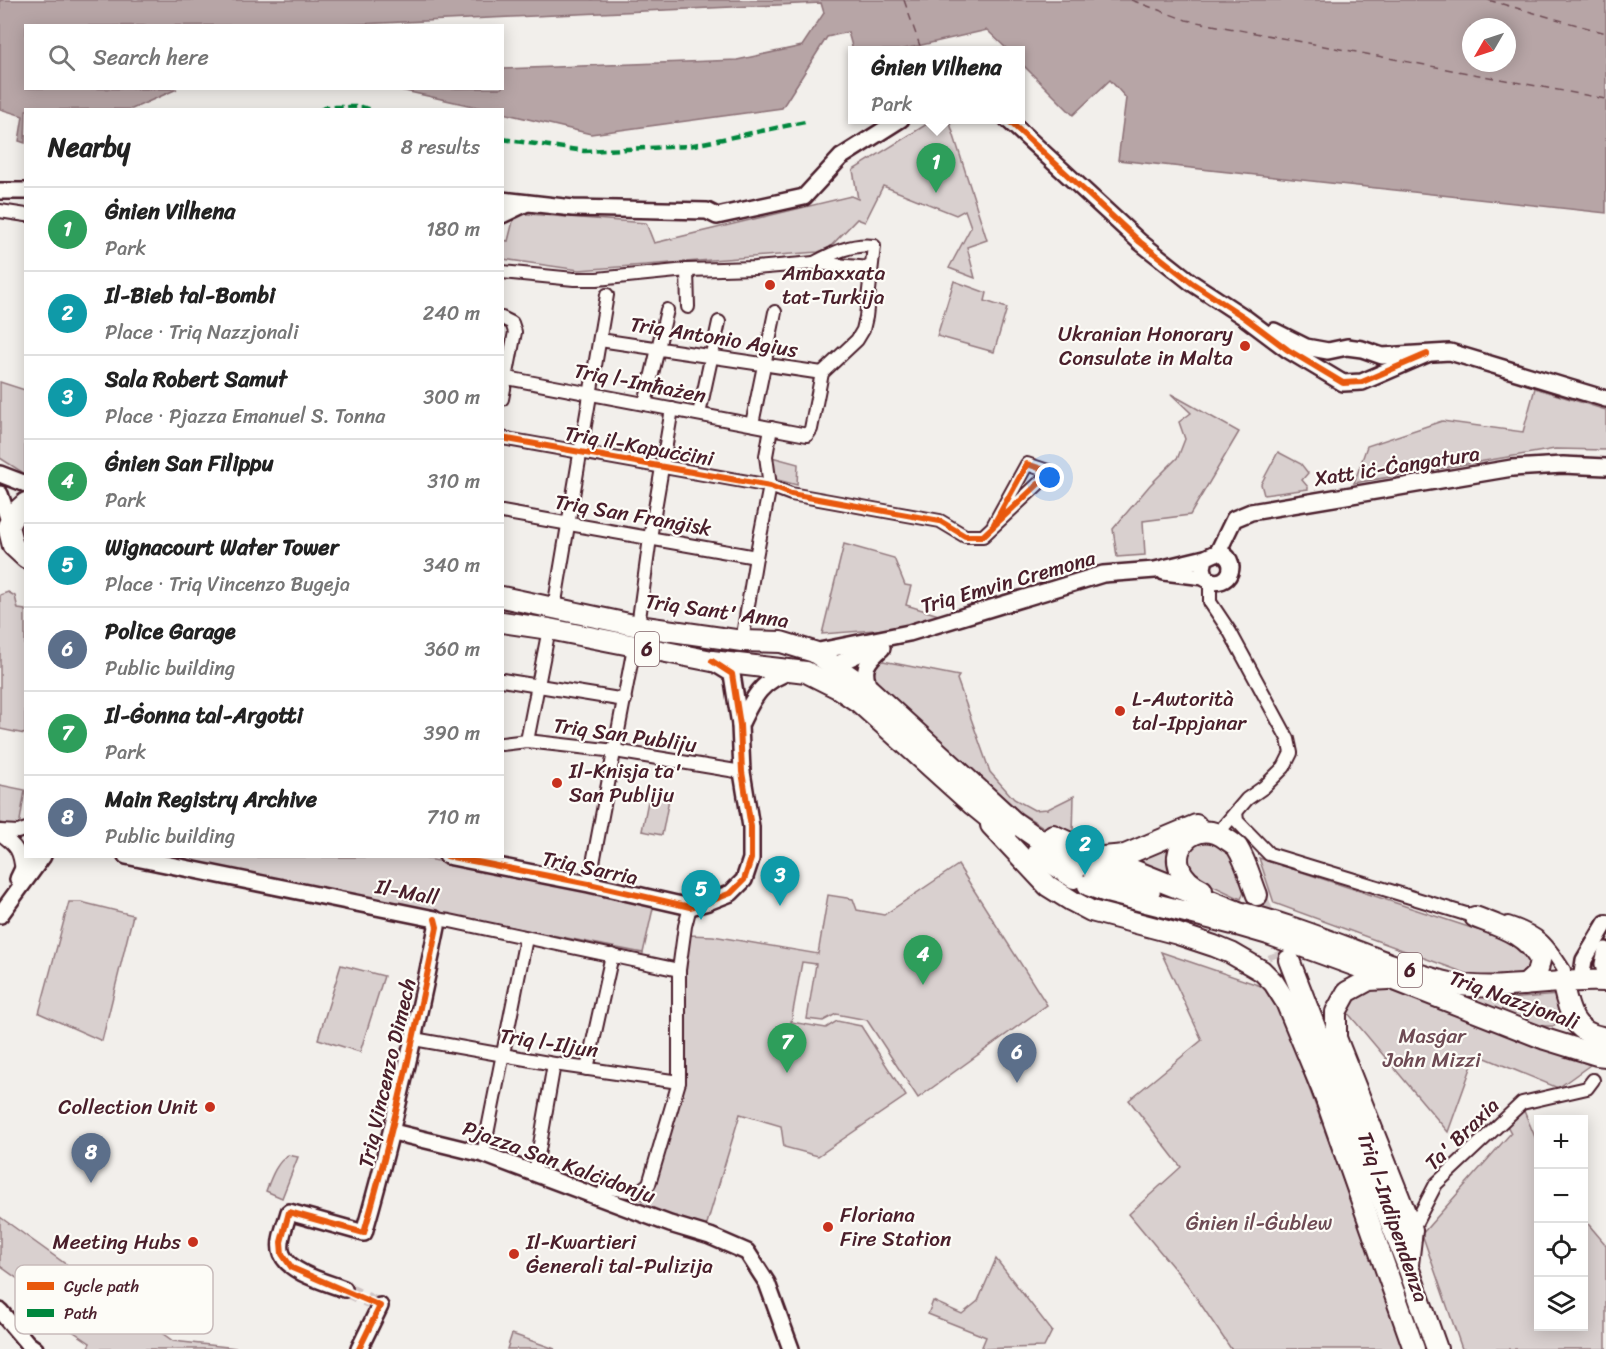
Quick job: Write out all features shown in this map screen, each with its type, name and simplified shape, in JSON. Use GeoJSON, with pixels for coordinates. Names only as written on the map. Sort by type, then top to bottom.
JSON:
{"type":"FeatureCollection","features":[{"type":"Feature","properties":{"kind":"highway"},"geometry":{"type":"LineString","coordinates":[[24,505],[8,524],[13,546],[24,556]]}},
{"type":"Feature","properties":{"kind":"highway","name":"Triq Sant' Anna"},"geometry":{"type":"LineString","coordinates":[[504,597],[638,626],[742,641],[781,642],[814,652],[870,690],[978,800]]}},
{"type":"Feature","properties":{"kind":"highway","name":"6"},"geometry":{"type":"LineString","coordinates":[[504,622],[549,629],[712,662],[799,672],[838,688],[860,703],[978,800]]}},
{"type":"Feature","properties":{"kind":"highway"},"geometry":{"type":"LineString","coordinates":[[799,672],[835,665]]}},
{"type":"Feature","properties":{"kind":"highway"},"geometry":{"type":"LineString","coordinates":[[978,800],[1048,886],[1090,911],[1214,946],[1231,952],[1262,971],[1274,983],[1286,1002],[1327,1101]]}},
{"type":"Feature","properties":{"kind":"highway","name":"Triq Nazzjonali"},"geometry":{"type":"LineString","coordinates":[[978,800],[1035,826],[1088,872],[1107,892],[1238,918]]}},
{"type":"Feature","properties":{"kind":"highway","name":"Triq Nazzjonali"},"geometry":{"type":"LineString","coordinates":[[978,800],[1008,833],[1088,872],[1238,918],[1545,1039],[1597,1055],[1605,1044]]}},
{"type":"Feature","properties":{"kind":"highway"},"geometry":{"type":"LineString","coordinates":[[1088,872],[1193,825],[1230,819],[1233,831],[1248,847],[1263,904]]}},
{"type":"Feature","properties":{"kind":"highway","name":"Triq Nazzjonali"},"geometry":{"type":"LineString","coordinates":[[1090,911],[1238,918],[1263,904],[1417,973],[1453,984],[1489,987],[1525,986],[1571,980],[1606,980]]}},
{"type":"Feature","properties":{"kind":"highway"},"geometry":{"type":"LineString","coordinates":[[1475,917],[1511,931],[1534,948],[1540,960],[1537,974],[1525,986]]}},
{"type":"Feature","properties":{"kind":"highway","name":"Triq l-Indipendenza"},"geometry":{"type":"LineString","coordinates":[[1414,1349],[1327,1101],[1284,958],[1408,1267],[1437,1349]]}},
{"type":"Feature","properties":{"kind":"highway"},"geometry":{"type":"LineString","coordinates":[[1392,979],[1370,980],[1347,992],[1336,1012],[1336,1038],[1413,1230],[1408,1267]]}},
{"type":"Feature","properties":{"kind":"highway"},"geometry":{"type":"LineString","coordinates":[[1571,980],[1581,1020],[1588,1030],[1605,1044]]}},
{"type":"Feature","properties":{"kind":"highway"},"geometry":{"type":"LineString","coordinates":[[1571,980],[1569,1010],[1576,1024],[1584,1032],[1605,1044]]}},
{"type":"Feature","properties":{"kind":"highway"},"geometry":{"type":"LineString","coordinates":[[1579,1009],[1585,993],[1591,986],[1606,980]]}},
{"type":"Feature","properties":{"kind":"street"},"geometry":{"type":"LineString","coordinates":[[504,200],[573,208],[707,211],[717,216],[804,197],[841,157],[895,124]]}},
{"type":"Feature","properties":{"kind":"street"},"geometry":{"type":"LineString","coordinates":[[1011,124],[1140,242],[1192,283],[1244,317],[1287,350],[1343,383],[1362,381],[1427,354]]}},
{"type":"Feature","properties":{"kind":"street"},"geometry":{"type":"LineString","coordinates":[[0,190],[24,192]]}},
{"type":"Feature","properties":{"kind":"street"},"geometry":{"type":"LineString","coordinates":[[504,214],[527,203]]}},
{"type":"Feature","properties":{"kind":"street"},"geometry":{"type":"LineString","coordinates":[[0,211],[24,215]]}},
{"type":"Feature","properties":{"kind":"street"},"geometry":{"type":"LineString","coordinates":[[814,263],[838,251],[861,244],[874,246],[863,330],[857,340],[822,374]]}},
{"type":"Feature","properties":{"kind":"street"},"geometry":{"type":"LineString","coordinates":[[504,272],[579,279],[814,263],[870,268]]}},
{"type":"Feature","properties":{"kind":"street"},"geometry":{"type":"LineString","coordinates":[[687,270],[688,307]]}},
{"type":"Feature","properties":{"kind":"street"},"geometry":{"type":"LineString","coordinates":[[554,608],[607,295]]}},
{"type":"Feature","properties":{"kind":"street"},"geometry":{"type":"LineString","coordinates":[[645,404],[667,310]]}},
{"type":"Feature","properties":{"kind":"street"},"geometry":{"type":"LineString","coordinates":[[752,424],[775,312]]}},
{"type":"Feature","properties":{"kind":"street"},"geometry":{"type":"LineString","coordinates":[[1244,317],[1306,347],[1328,351],[1347,347],[1382,356],[1450,352],[1606,399]]}},
{"type":"Feature","properties":{"kind":"street"},"geometry":{"type":"LineString","coordinates":[[504,378],[515,332],[505,319]]}},
{"type":"Feature","properties":{"kind":"street"},"geometry":{"type":"LineString","coordinates":[[699,414],[719,322]]}},
{"type":"Feature","properties":{"kind":"street","name":"Triq Antonio Agius"},"geometry":{"type":"LineString","coordinates":[[600,340],[822,374]]}},
{"type":"Feature","properties":{"kind":"street"},"geometry":{"type":"LineString","coordinates":[[1343,383],[1334,370],[1336,356],[1347,347]]}},
{"type":"Feature","properties":{"kind":"street","name":"Triq l-Imħażen"},"geometry":{"type":"LineString","coordinates":[[504,378],[807,435],[811,429],[822,374]]}},
{"type":"Feature","properties":{"kind":"street"},"geometry":{"type":"LineString","coordinates":[[638,626],[650,537],[672,409]]}},
{"type":"Feature","properties":{"kind":"street"},"geometry":{"type":"LineString","coordinates":[[742,641],[770,486],[766,456],[771,428]]}},
{"type":"Feature","properties":{"kind":"street","name":"Triq il-Kapuċċini"},"geometry":{"type":"LineString","coordinates":[[504,438],[770,486],[790,494],[940,522],[965,536],[982,536],[1051,472],[1027,464],[994,524]]}},
{"type":"Feature","properties":{"kind":"street","name":"Xatt iċ-Ċangatura"},"geometry":{"type":"LineString","coordinates":[[1211,555],[1234,519],[1251,512],[1512,468],[1563,465],[1606,467]]}},
{"type":"Feature","properties":{"kind":"street"},"geometry":{"type":"LineString","coordinates":[[0,474],[24,483]]}},
{"type":"Feature","properties":{"kind":"street"},"geometry":{"type":"LineString","coordinates":[[0,494],[8,524]]}},
{"type":"Feature","properties":{"kind":"street","name":"Triq San Franġisk"},"geometry":{"type":"LineString","coordinates":[[504,512],[756,557]]}},
{"type":"Feature","properties":{"kind":"street"},"geometry":{"type":"LineString","coordinates":[[1207,579],[1220,582],[1230,572],[1230,560],[1225,555],[1211,555],[1203,568],[1210,602],[1230,632],[1288,739],[1291,753],[1284,767],[1264,787],[1247,799],[1230,819],[1237,821],[1269,854],[1475,917],[1504,921],[1528,929],[1550,947],[1571,980],[1606,924]]}},
{"type":"Feature","properties":{"kind":"street","name":"Triq Emvin Cremona"},"geometry":{"type":"LineString","coordinates":[[814,652],[909,633],[1103,574],[1155,570],[1211,555]]}},
{"type":"Feature","properties":{"kind":"street","name":"Triq Emvin Cremona"},"geometry":{"type":"LineString","coordinates":[[1155,570],[1207,579]]}},
{"type":"Feature","properties":{"kind":"street"},"geometry":{"type":"LineString","coordinates":[[527,741],[549,629]]}},
{"type":"Feature","properties":{"kind":"street","name":"Triq Emvin Cremona"},"geometry":{"type":"LineString","coordinates":[[835,665],[851,656],[909,633]]}},
{"type":"Feature","properties":{"kind":"street","name":"Triq Emvin Cremona"},"geometry":{"type":"LineString","coordinates":[[870,690],[866,679],[869,660],[888,642]]}},
{"type":"Feature","properties":{"kind":"street"},"geometry":{"type":"LineString","coordinates":[[589,884],[634,647]]}},
{"type":"Feature","properties":{"kind":"street"},"geometry":{"type":"LineString","coordinates":[[601,1199],[605,1188],[639,1191],[649,1184],[679,1082],[680,970],[685,926],[690,907],[731,893],[744,880],[751,859],[751,827],[742,772],[740,725],[732,674],[712,662]]}},
{"type":"Feature","properties":{"kind":"street"},"geometry":{"type":"LineString","coordinates":[[740,725],[755,694],[777,676],[799,672]]}},
{"type":"Feature","properties":{"kind":"street"},"geometry":{"type":"LineString","coordinates":[[504,680],[625,700]]}},
{"type":"Feature","properties":{"kind":"street","name":"Triq San Publiju"},"geometry":{"type":"LineString","coordinates":[[504,744],[527,741],[742,772]]}},
{"type":"Feature","properties":{"kind":"street"},"geometry":{"type":"LineString","coordinates":[[0,832],[24,830]]}},
{"type":"Feature","properties":{"kind":"street"},"geometry":{"type":"LineString","coordinates":[[0,832],[21,854],[22,873]]}},
{"type":"Feature","properties":{"kind":"street"},"geometry":{"type":"LineString","coordinates":[[2,912],[22,873],[38,858]]}},
{"type":"Feature","properties":{"kind":"street"},"geometry":{"type":"LineString","coordinates":[[2,912],[38,858]]}},
{"type":"Feature","properties":{"kind":"street","name":"Il-Mall"},"geometry":{"type":"LineString","coordinates":[[136,858],[680,970]]}},
{"type":"Feature","properties":{"kind":"street","name":"Triq Sarria"},"geometry":{"type":"LineString","coordinates":[[470,859],[690,907]]}},
{"type":"Feature","properties":{"kind":"street","name":"Triq Vincenzo Dimech"},"geometry":{"type":"LineString","coordinates":[[344,1289],[292,1268],[282,1254],[281,1242],[289,1212],[364,1233],[393,1132],[414,1040],[437,927],[435,920]]}},
{"type":"Feature","properties":{"kind":"street"},"geometry":{"type":"LineString","coordinates":[[483,1154],[526,938]]}},
{"type":"Feature","properties":{"kind":"street"},"geometry":{"type":"LineString","coordinates":[[1606,950],[1603,964],[1606,980]]}},
{"type":"Feature","properties":{"kind":"street"},"geometry":{"type":"LineString","coordinates":[[587,1069],[612,955]]}},
{"type":"Feature","properties":{"kind":"street","name":"Triq l-Iljun"},"geometry":{"type":"LineString","coordinates":[[414,1040],[679,1082]]}},
{"type":"Feature","properties":{"kind":"street"},"geometry":{"type":"LineString","coordinates":[[534,1173],[554,1064]]}},
{"type":"Feature","properties":{"kind":"street","name":"Ta' Braxia"},"geometry":{"type":"LineString","coordinates":[[1413,1230],[1436,1184],[1522,1103],[1587,1088],[1593,1080]]}},
{"type":"Feature","properties":{"kind":"street","name":"Pjazza San Kalċidonju"},"geometry":{"type":"LineString","coordinates":[[393,1132],[483,1154],[670,1224],[710,1236],[747,1252],[767,1283],[791,1349]]}},
{"type":"Feature","properties":{"kind":"street"},"geometry":{"type":"LineString","coordinates":[[359,1349],[380,1306]]}},
{"type":"Feature","properties":{"kind":"street"},"geometry":{"type":"LineString","coordinates":[[0,1311],[15,1328]]}},
{"type":"Feature","properties":{"kind":"street"},"geometry":{"type":"LineString","coordinates":[[20,1334],[31,1347]]}},
{"type":"Feature","properties":{"kind":"green space"},"geometry":{"type":"Polygon","coordinates":[[[927,124],[950,124],[987,240],[967,247],[975,278],[949,268],[971,227],[965,210],[956,215],[883,186],[865,222],[857,219],[829,248],[818,252],[579,270],[504,259],[504,240],[508,241],[515,213],[646,223],[654,243],[851,196],[858,199],[853,170],[927,124]]]}},
{"type":"Feature","properties":{"kind":"green space"},"geometry":{"type":"Polygon","coordinates":[[[954,281],[987,293],[985,301],[1007,308],[994,352],[937,336],[954,281]]]}},
{"type":"Feature","properties":{"kind":"green space"},"geometry":{"type":"Polygon","coordinates":[[[0,382],[24,390],[24,473],[0,458],[0,382]]]}},
{"type":"Feature","properties":{"kind":"green space"},"geometry":{"type":"Polygon","coordinates":[[[1535,388],[1606,410],[1606,450],[1555,449],[1354,483],[1367,446],[1442,421],[1523,432],[1535,388]]]}},
{"type":"Feature","properties":{"kind":"green space"},"geometry":{"type":"Polygon","coordinates":[[[1171,394],[1239,432],[1190,515],[1143,521],[1145,555],[1117,557],[1113,529],[1150,485],[1178,457],[1185,439],[1179,422],[1191,413],[1171,394]]]}},
{"type":"Feature","properties":{"kind":"green space"},"geometry":{"type":"Polygon","coordinates":[[[1278,452],[1301,464],[1308,473],[1302,480],[1308,489],[1264,495],[1261,484],[1278,452]]]}},
{"type":"Feature","properties":{"kind":"green space"},"geometry":{"type":"Polygon","coordinates":[[[768,456],[798,464],[797,485],[774,479],[768,456]]]}},
{"type":"Feature","properties":{"kind":"green space"},"geometry":{"type":"Polygon","coordinates":[[[844,544],[894,558],[905,585],[911,586],[906,605],[942,616],[902,628],[822,634],[844,544]]]}},
{"type":"Feature","properties":{"kind":"green space"},"geometry":{"type":"Polygon","coordinates":[[[8,592],[15,596],[18,609],[24,610],[24,734],[0,729],[0,595],[8,592]]]}},
{"type":"Feature","properties":{"kind":"green space"},"geometry":{"type":"Polygon","coordinates":[[[873,659],[959,676],[957,679],[990,772],[1014,799],[1034,810],[1048,809],[1074,796],[1073,835],[1043,827],[1021,813],[867,673],[873,659]]]}},
{"type":"Feature","properties":{"kind":"green space"},"geometry":{"type":"Polygon","coordinates":[[[0,785],[24,790],[19,827],[0,823],[0,785]]]}},
{"type":"Feature","properties":{"kind":"green space"},"geometry":{"type":"Polygon","coordinates":[[[649,796],[669,799],[662,835],[642,831],[649,796]]]}},
{"type":"Feature","properties":{"kind":"green space"},"geometry":{"type":"Polygon","coordinates":[[[1196,839],[1221,840],[1235,857],[1246,886],[1241,899],[1192,876],[1184,852],[1196,839]]]}},
{"type":"Feature","properties":{"kind":"green space"},"geometry":{"type":"Polygon","coordinates":[[[1181,840],[1183,884],[1132,866],[1136,859],[1181,840]]]}},
{"type":"Feature","properties":{"kind":"green space"},"geometry":{"type":"Polygon","coordinates":[[[159,858],[423,858],[654,904],[643,953],[159,858]]]}},
{"type":"Feature","properties":{"kind":"green space"},"geometry":{"type":"Polygon","coordinates":[[[1259,858],[1508,940],[1531,956],[1527,974],[1476,977],[1274,903],[1259,858]]]}},
{"type":"Feature","properties":{"kind":"green space"},"geometry":{"type":"Polygon","coordinates":[[[958,865],[1047,1005],[918,1098],[867,1020],[836,1014],[823,1021],[807,1019],[816,964],[802,962],[791,1022],[826,1028],[837,1021],[861,1026],[906,1096],[818,1156],[784,1147],[781,1126],[740,1114],[706,1227],[621,1199],[623,1195],[643,1200],[650,1196],[681,1088],[688,935],[713,936],[818,954],[828,895],[853,899],[857,910],[884,915],[958,865]]]}},
{"type":"Feature","properties":{"kind":"green space"},"geometry":{"type":"Polygon","coordinates":[[[69,902],[81,902],[133,915],[102,1041],[39,1013],[69,902]]]}},
{"type":"Feature","properties":{"kind":"green space","name":"Ġnien il-Ġublew"},"geometry":{"type":"Polygon","coordinates":[[[1161,952],[1273,990],[1405,1349],[1231,1349],[1187,1284],[1129,1214],[1181,1167],[1129,1100],[1202,1040],[1161,952]]]}},
{"type":"Feature","properties":{"kind":"green space"},"geometry":{"type":"Polygon","coordinates":[[[341,965],[384,976],[360,1052],[318,1039],[341,965]]]}},
{"type":"Feature","properties":{"kind":"green space","name":"Masġar John Mizzi"},"geometry":{"type":"Polygon","coordinates":[[[1382,983],[1590,1065],[1558,1088],[1476,1054],[1448,1132],[1347,1012],[1357,992],[1382,983]]]}},
{"type":"Feature","properties":{"kind":"green space"},"geometry":{"type":"Polygon","coordinates":[[[1435,989],[1508,999],[1559,995],[1563,1018],[1553,1026],[1536,1026],[1435,989]]]}},
{"type":"Feature","properties":{"kind":"green space"},"geometry":{"type":"Polygon","coordinates":[[[1524,1111],[1534,1135],[1534,1331],[1588,1331],[1588,1224],[1606,1245],[1606,1349],[1462,1349],[1422,1234],[1511,1133],[1505,1122],[1524,1111]]]}},
{"type":"Feature","properties":{"kind":"green space"},"geometry":{"type":"Polygon","coordinates":[[[288,1155],[298,1157],[282,1198],[266,1191],[277,1166],[288,1155]]]}},
{"type":"Feature","properties":{"kind":"green space"},"geometry":{"type":"Polygon","coordinates":[[[0,1217],[67,1265],[15,1265],[15,1277],[0,1266],[0,1217]]]}},
{"type":"Feature","properties":{"kind":"green space"},"geometry":{"type":"Polygon","coordinates":[[[996,1259],[1052,1331],[1044,1347],[981,1349],[986,1337],[928,1314],[933,1301],[962,1314],[978,1301],[996,1259]]]}},
{"type":"Feature","properties":{"kind":"green space"},"geometry":{"type":"Polygon","coordinates":[[[77,1334],[163,1334],[173,1341],[246,1349],[87,1349],[90,1343],[77,1334]]]}},
{"type":"Feature","properties":{"kind":"green space"},"geometry":{"type":"Polygon","coordinates":[[[512,1334],[555,1349],[507,1349],[512,1334]]]}},
{"type":"Feature","properties":{"kind":"shaded area"},"geometry":{"type":"Polygon","coordinates":[[[0,0],[1606,0],[1606,213],[1118,160],[1126,98],[1110,80],[1073,115],[1025,67],[1025,46],[1004,46],[987,30],[917,46],[852,46],[848,32],[827,37],[782,108],[591,134],[504,113],[504,108],[482,108],[400,90],[504,90],[504,69],[737,60],[802,46],[824,13],[821,3],[360,24],[24,24],[24,90],[175,90],[134,108],[24,108],[24,143],[19,141],[23,116],[0,109],[0,0]]]}},
{"type":"Feature","properties":{"kind":"ferry route"},"geometry":{"type":"LineString","coordinates":[[904,0],[920,46]]}},
{"type":"Feature","properties":{"kind":"ferry route"},"geometry":{"type":"LineString","coordinates":[[1131,0],[1186,20],[1606,99]]}},
{"type":"Feature","properties":{"kind":"ferry route"},"geometry":{"type":"LineString","coordinates":[[1488,0],[1606,33]]}},
{"type":"Feature","properties":{"kind":"tunnel"},"geometry":{"type":"LineString","coordinates":[[1257,895],[1279,957]]}},
{"type":"Feature","properties":{"kind":"tunnel"},"geometry":{"type":"LineString","coordinates":[[344,1289],[380,1306]]}},
{"type":"Feature","properties":{"kind":"marked path"},"geometry":{"type":"LineString","coordinates":[[324,108],[365,108]]}},
{"type":"Feature","properties":{"kind":"marked path"},"geometry":{"type":"LineString","coordinates":[[504,139],[584,151],[689,146],[805,122]]}},
{"type":"Feature","properties":{"kind":"cycle path"},"geometry":{"type":"LineString","coordinates":[[1012,124],[1140,242],[1192,283],[1244,317],[1288,350],[1343,383],[1362,382],[1427,354]]}},
{"type":"Feature","properties":{"kind":"cycle path"},"geometry":{"type":"LineString","coordinates":[[504,438],[770,486],[791,494],[940,521],[965,536],[983,536],[1051,472],[1027,464],[994,524]]}},
{"type":"Feature","properties":{"kind":"cycle path"},"geometry":{"type":"LineString","coordinates":[[457,858],[690,907],[731,893],[744,880],[751,859],[751,827],[742,772],[740,725],[732,674],[712,661]]}},
{"type":"Feature","properties":{"kind":"cycle path"},"geometry":{"type":"LineString","coordinates":[[359,1349],[380,1306],[292,1268],[282,1254],[281,1242],[289,1212],[364,1233],[385,1157],[412,1042],[437,927],[435,919]]}},
{"type":"Feature","properties":{"kind":"place","name":"Ġnien Vilhena"},"geometry":{"type":"Point","coordinates":[936,193]}},
{"type":"Feature","properties":{"kind":"place","name":"Ambaxxata tat-Turkija"},"geometry":{"type":"Point","coordinates":[770,285]}},
{"type":"Feature","properties":{"kind":"place","name":"Ukranian Honorary Consulate in Malta"},"geometry":{"type":"Point","coordinates":[1245,346]}},
{"type":"Feature","properties":{"kind":"place","name":"L-Awtorità tal-Ippjanar"},"geometry":{"type":"Point","coordinates":[1120,711]}},
{"type":"Feature","properties":{"kind":"place","name":"Il-Knisja ta' San Publiju"},"geometry":{"type":"Point","coordinates":[557,783]}},
{"type":"Feature","properties":{"kind":"place","name":"Il-Bieb tal-Bombi"},"geometry":{"type":"Point","coordinates":[1085,875]}},
{"type":"Feature","properties":{"kind":"place","name":"Sala Robert Samut"},"geometry":{"type":"Point","coordinates":[780,906]}},
{"type":"Feature","properties":{"kind":"place","name":"Wignacourt Water Tower"},"geometry":{"type":"Point","coordinates":[701,920]}},
{"type":"Feature","properties":{"kind":"place","name":"Ġnien San Filippu"},"geometry":{"type":"Point","coordinates":[923,985]}},
{"type":"Feature","properties":{"kind":"place","name":"Il-Ġonna tal-Argotti"},"geometry":{"type":"Point","coordinates":[787,1073]}},
{"type":"Feature","properties":{"kind":"place","name":"Police Garage"},"geometry":{"type":"Point","coordinates":[1017,1083]}},
{"type":"Feature","properties":{"kind":"place","name":"Collection Unit"},"geometry":{"type":"Point","coordinates":[210,1107]}},
{"type":"Feature","properties":{"kind":"place","name":"Main Registry Archive"},"geometry":{"type":"Point","coordinates":[91,1183]}},
{"type":"Feature","properties":{"kind":"place","name":"Floriana Fire Station"},"geometry":{"type":"Point","coordinates":[828,1227]}},
{"type":"Feature","properties":{"kind":"place","name":"Meeting Hubs"},"geometry":{"type":"Point","coordinates":[193,1242]}},
{"type":"Feature","properties":{"kind":"place","name":"Il-Kwartieri Ġenerali tal-Pulizija"},"geometry":{"type":"Point","coordinates":[514,1254]}}]}
